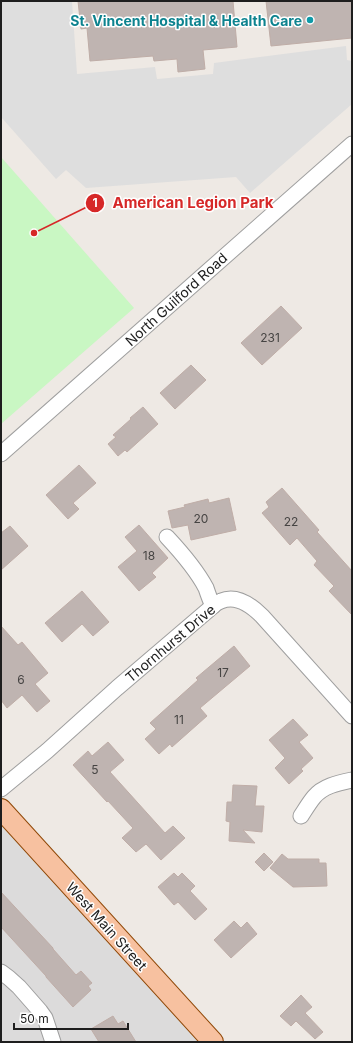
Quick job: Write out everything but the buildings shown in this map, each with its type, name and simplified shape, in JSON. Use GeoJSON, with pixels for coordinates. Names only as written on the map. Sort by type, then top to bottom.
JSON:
{"type":"FeatureCollection","features":[{"type":"Feature","properties":{"kind":"main road","name":"West Main Street"},"geometry":{"type":"LineString","coordinates":[[1,809],[213,1042]]}},
{"type":"Feature","properties":{"kind":"street","name":"North Guilford Road"},"geometry":{"type":"LineString","coordinates":[[1,454],[352,144]]}},
{"type":"Feature","properties":{"kind":"street"},"geometry":{"type":"LineString","coordinates":[[167,537],[181,552],[196,573],[205,587],[213,606]]}},
{"type":"Feature","properties":{"kind":"street","name":"Thornhurst Drive"},"geometry":{"type":"LineString","coordinates":[[1,789],[47,751],[117,688],[222,600],[232,599],[245,602],[262,616],[352,716]]}},
{"type":"Feature","properties":{"kind":"street"},"geometry":{"type":"LineString","coordinates":[[301,816],[315,796],[323,789],[336,783],[352,780]]}},
{"type":"Feature","properties":{"kind":"street"},"geometry":{"type":"LineString","coordinates":[[1,972],[19,987],[40,1011],[45,1018],[54,1042]]}},
{"type":"Feature","properties":{"kind":"shaded area"},"geometry":{"type":"Polygon","coordinates":[[[1,1],[72,1],[77,74],[155,67],[157,79],[213,74],[214,63],[346,46],[347,60],[352,61],[352,104],[250,193],[236,177],[86,188],[66,170],[56,179],[1,117],[1,1]]]}},
{"type":"Feature","properties":{"kind":"shaded area"},"geometry":{"type":"Polygon","coordinates":[[[1,820],[201,1042],[1,1042],[1,820]]]}},
{"type":"Feature","properties":{"kind":"green space"},"geometry":{"type":"Polygon","coordinates":[[[1,157],[134,308],[1,424],[1,157]]]}},
{"type":"Feature","properties":{"kind":"place","name":"St. Vincent Hospital & Health Care"},"geometry":{"type":"Point","coordinates":[310,20]}},
{"type":"Feature","properties":{"kind":"place","name":"American Legion Park"},"geometry":{"type":"Point","coordinates":[34,233]}}]}
